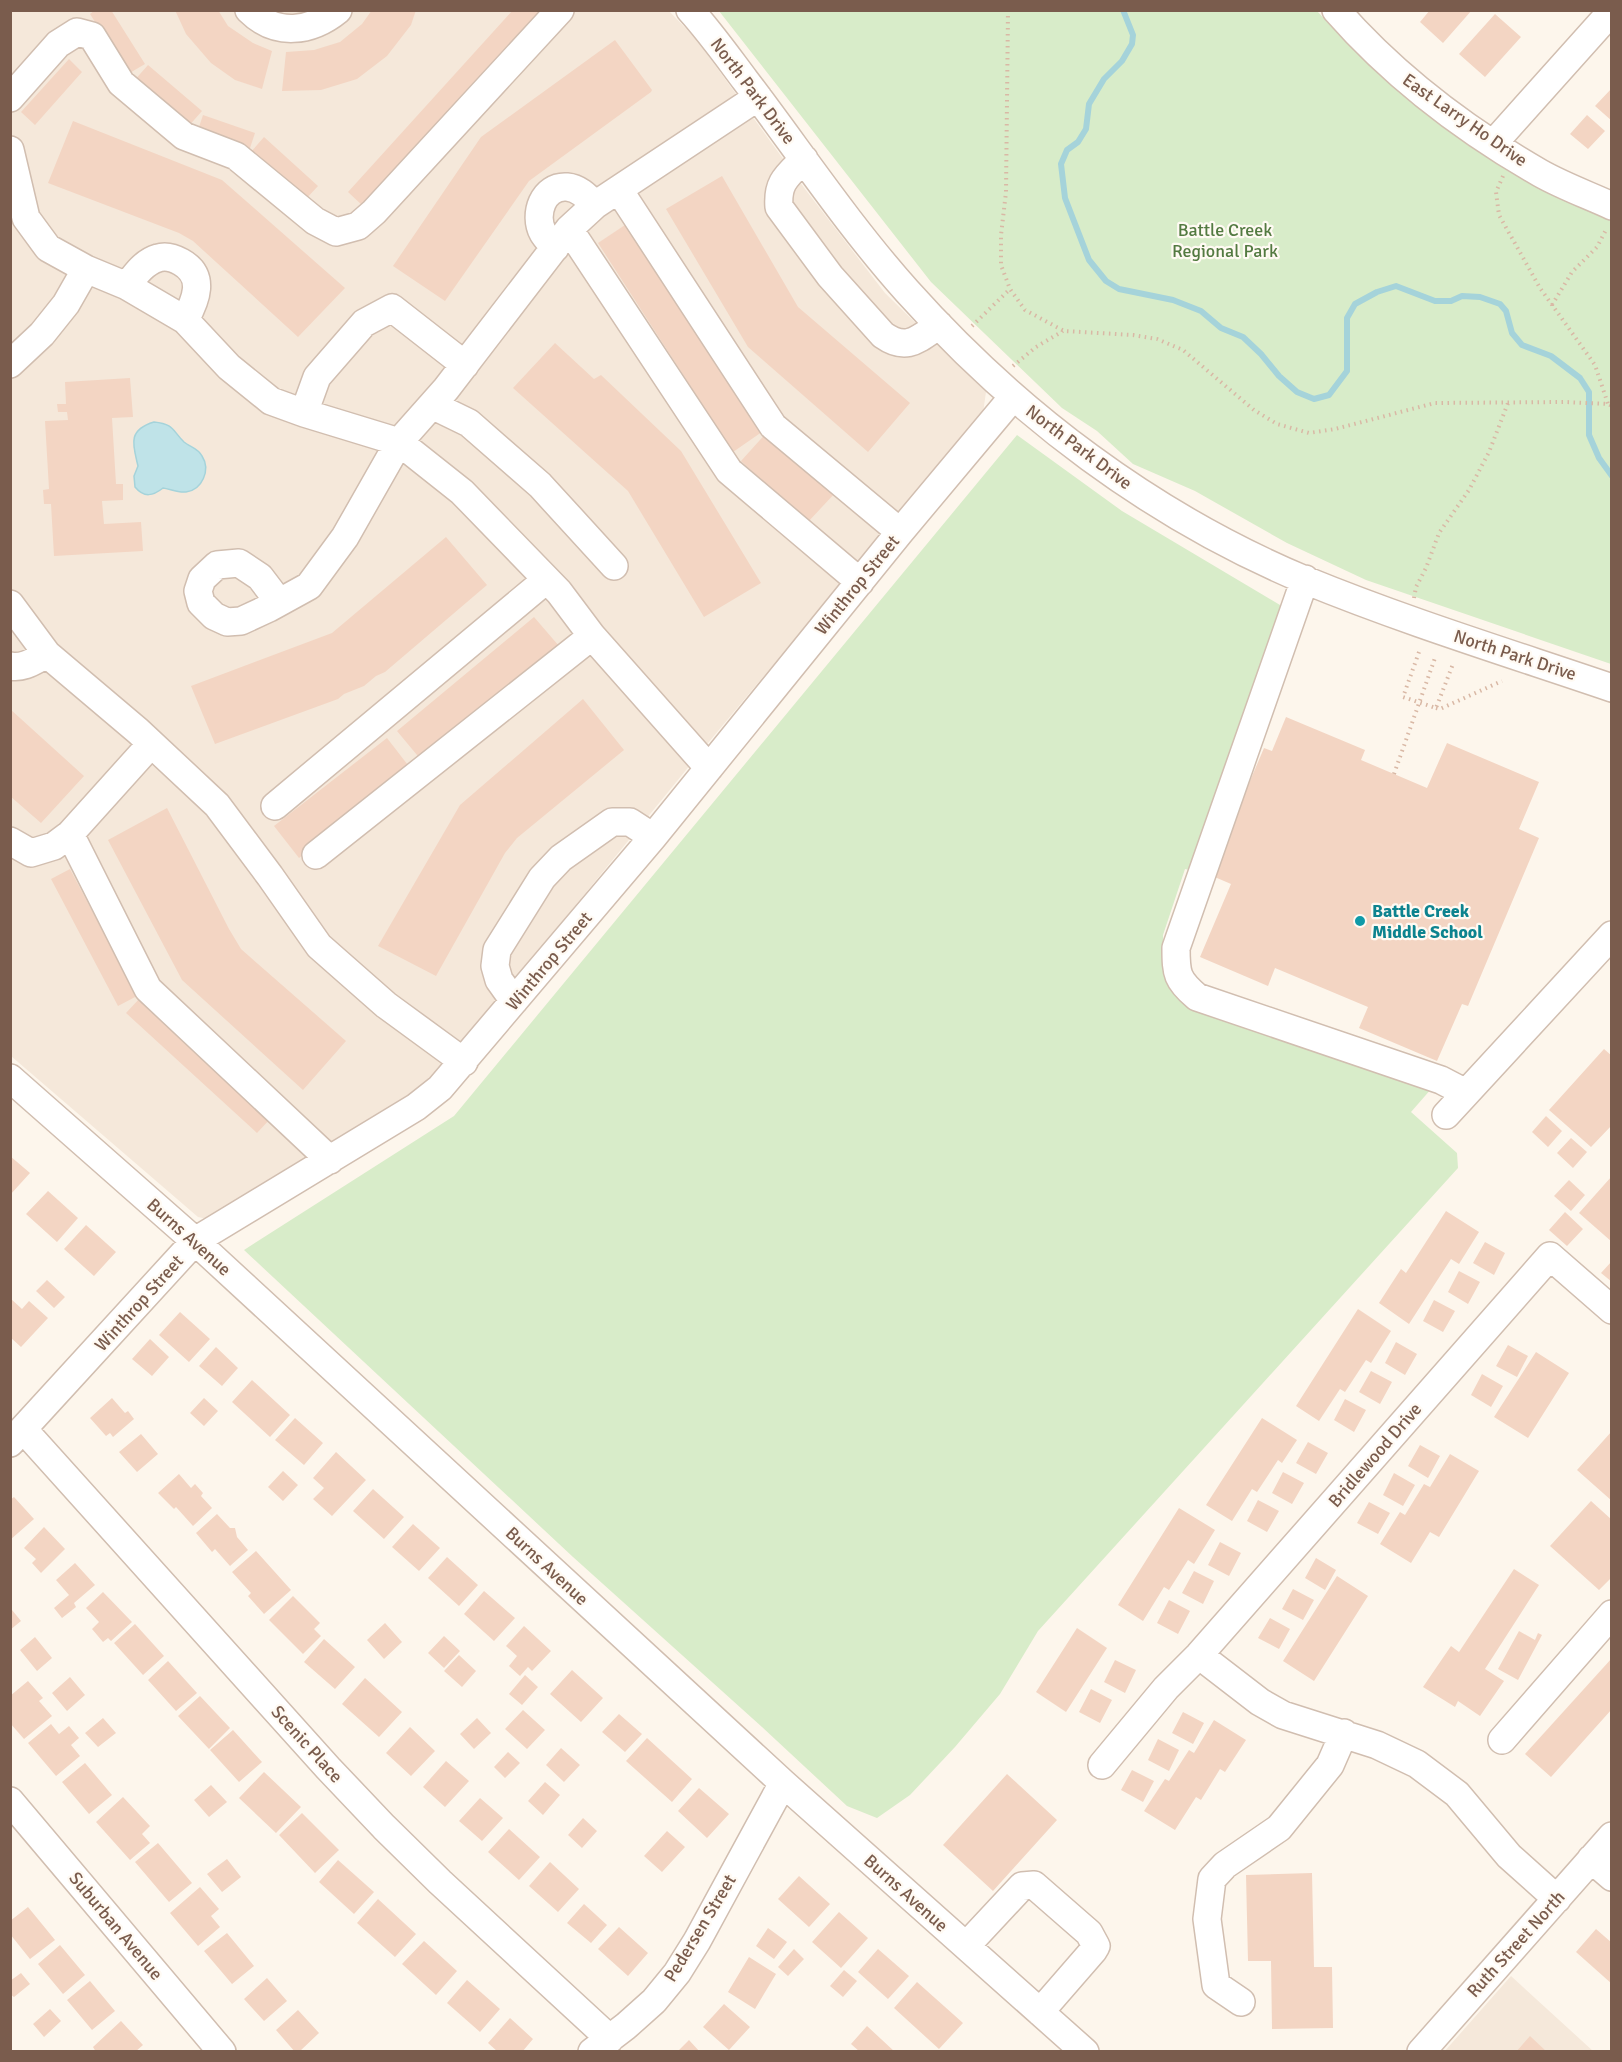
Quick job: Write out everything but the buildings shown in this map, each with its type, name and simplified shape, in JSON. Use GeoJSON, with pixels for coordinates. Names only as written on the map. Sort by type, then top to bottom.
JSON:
{"type":"FeatureCollection","features":[{"type":"Feature","properties":{"kind":"street"},"geometry":{"type":"LineString","coordinates":[[249,10],[256,18],[276,27],[298,29],[320,24],[338,10]]}},
{"type":"Feature","properties":{"kind":"street"},"geometry":{"type":"LineString","coordinates":[[10,98],[58,44],[77,32],[92,36],[121,82],[184,136],[236,156],[315,221],[336,232],[358,226],[374,212],[560,10]]}},
{"type":"Feature","properties":{"kind":"street","name":"North Park Drive"},"geometry":{"type":"LineString","coordinates":[[690,10],[871,249],[948,334],[1013,397],[1076,448],[1167,509],[1213,535],[1305,579],[1415,622],[1611,688]]}},
{"type":"Feature","properties":{"kind":"street","name":"East Larry Ho Drive"},"geometry":{"type":"LineString","coordinates":[[1335,10],[1359,37],[1410,83],[1493,144],[1610,214]]}},
{"type":"Feature","properties":{"kind":"street"},"geometry":{"type":"LineString","coordinates":[[1493,144],[1611,11]]}},
{"type":"Feature","properties":{"kind":"street"},"geometry":{"type":"LineString","coordinates":[[279,603],[309,586],[345,537],[399,442],[465,365],[562,238],[595,205],[758,97]]}},
{"type":"Feature","properties":{"kind":"street"},"geometry":{"type":"LineString","coordinates":[[10,150],[14,183],[26,218],[48,248],[86,269],[127,286],[185,320],[229,366],[271,401],[399,442],[462,492],[558,592],[592,636],[709,768]]}},
{"type":"Feature","properties":{"kind":"street"},"geometry":{"type":"LineString","coordinates":[[804,159],[782,181],[778,195],[779,207],[830,276],[883,335],[893,342],[905,344],[948,334]]}},
{"type":"Feature","properties":{"kind":"street"},"geometry":{"type":"LineString","coordinates":[[595,205],[584,194],[566,187],[554,191],[543,199],[538,213],[542,232],[562,238],[729,471],[860,582]]}},
{"type":"Feature","properties":{"kind":"street"},"geometry":{"type":"LineString","coordinates":[[619,190],[773,426],[900,532]]}},
{"type":"Feature","properties":{"kind":"street"},"geometry":{"type":"LineString","coordinates":[[127,286],[148,263],[159,258],[172,257],[188,266],[197,284],[195,302],[185,320]]}},
{"type":"Feature","properties":{"kind":"street"},"geometry":{"type":"LineString","coordinates":[[10,364],[42,334],[66,304],[86,269]]}},
{"type":"Feature","properties":{"kind":"street"},"geometry":{"type":"LineString","coordinates":[[304,413],[317,377],[364,323],[392,308],[465,365]]}},
{"type":"Feature","properties":{"kind":"street","name":"Winthrop Street"},"geometry":{"type":"LineString","coordinates":[[17,1436],[195,1241],[416,1107],[440,1088],[653,837],[900,532],[1013,397]]}},
{"type":"Feature","properties":{"kind":"street"},"geometry":{"type":"LineString","coordinates":[[432,405],[469,423],[478,430],[540,485],[614,566]]}},
{"type":"Feature","properties":{"kind":"street"},"geometry":{"type":"LineString","coordinates":[[1305,579],[1176,948],[1176,971],[1183,984],[1197,997],[1441,1080],[1466,1093]]}},
{"type":"Feature","properties":{"kind":"street"},"geometry":{"type":"LineString","coordinates":[[275,806],[546,580]]}},
{"type":"Feature","properties":{"kind":"street"},"geometry":{"type":"LineString","coordinates":[[11,607],[47,654],[151,744],[217,806],[319,946],[386,1005],[464,1062]]}},
{"type":"Feature","properties":{"kind":"street"},"geometry":{"type":"LineString","coordinates":[[316,855],[592,636]]}},
{"type":"Feature","properties":{"kind":"street"},"geometry":{"type":"LineString","coordinates":[[10,666],[17,668],[27,665],[47,654]]}},
{"type":"Feature","properties":{"kind":"street"},"geometry":{"type":"LineString","coordinates":[[10,841],[31,853],[54,846],[70,834],[151,744]]}},
{"type":"Feature","properties":{"kind":"street"},"geometry":{"type":"LineString","coordinates":[[514,1001],[499,980],[495,966],[497,950],[542,878],[561,858],[612,822],[630,822],[653,837]]}},
{"type":"Feature","properties":{"kind":"street"},"geometry":{"type":"LineString","coordinates":[[70,834],[148,988],[330,1160]]}},
{"type":"Feature","properties":{"kind":"street"},"geometry":{"type":"LineString","coordinates":[[1446,1115],[1611,935]]}},
{"type":"Feature","properties":{"kind":"street","name":"Burns Avenue"},"geometry":{"type":"LineString","coordinates":[[10,1078],[195,1241],[783,1784],[1085,2052]]}},
{"type":"Feature","properties":{"kind":"street","name":"Bridlewood Drive"},"geometry":{"type":"LineString","coordinates":[[1102,1765],[1166,1688],[1199,1655],[1550,1256],[1611,1310]]}},
{"type":"Feature","properties":{"kind":"street","name":"Scenic Place"},"geometry":{"type":"LineString","coordinates":[[17,1436],[328,1768],[601,2045]]}},
{"type":"Feature","properties":{"kind":"street"},"geometry":{"type":"LineString","coordinates":[[1502,1740],[1611,1614]]}},
{"type":"Feature","properties":{"kind":"street"},"geometry":{"type":"LineString","coordinates":[[1199,1655],[1260,1702],[1282,1715],[1344,1734],[1399,1755],[1436,1777],[1457,1794],[1509,1856],[1557,1899]]}},
{"type":"Feature","properties":{"kind":"street"},"geometry":{"type":"LineString","coordinates":[[1241,2002],[1216,1985],[1207,1919],[1212,1879],[1225,1865],[1279,1828],[1330,1765],[1344,1734]]}},
{"type":"Feature","properties":{"kind":"street","name":"Pedersen Street"},"geometry":{"type":"LineString","coordinates":[[601,2045],[654,2001],[677,1972],[697,1941],[783,1784]]}},
{"type":"Feature","properties":{"kind":"street","name":"Suburban Avenue"},"geometry":{"type":"LineString","coordinates":[[10,1801],[222,2052]]}},
{"type":"Feature","properties":{"kind":"street","name":"Ruth Street North"},"geometry":{"type":"LineString","coordinates":[[1421,2052],[1611,1836]]}},
{"type":"Feature","properties":{"kind":"street"},"geometry":{"type":"LineString","coordinates":[[1592,1859],[1611,1877]]}},
{"type":"Feature","properties":{"kind":"street"},"geometry":{"type":"LineString","coordinates":[[966,1946],[1022,1886],[1030,1884],[1089,1933],[1096,1946],[1093,1952],[1040,2012]]}},
{"type":"Feature","properties":{"kind":"path"},"geometry":{"type":"LineString","coordinates":[[1008,10],[1006,192],[1000,235],[1001,265],[1010,289],[1025,310],[1064,331],[1134,335],[1157,339],[1183,350],[1254,410],[1277,424],[1309,433],[1335,429],[1435,403],[1565,402],[1610,406],[1595,365],[1540,288],[1499,215],[1496,192],[1505,172]]}},
{"type":"Feature","properties":{"kind":"path"},"geometry":{"type":"LineString","coordinates":[[1552,305],[1572,272],[1597,247],[1610,214]]}},
{"type":"Feature","properties":{"kind":"path"},"geometry":{"type":"LineString","coordinates":[[948,334],[987,309],[1010,289]]}},
{"type":"Feature","properties":{"kind":"path"},"geometry":{"type":"LineString","coordinates":[[1010,367],[1036,347],[1064,331]]}},
{"type":"Feature","properties":{"kind":"path"},"geometry":{"type":"LineString","coordinates":[[1413,602],[1416,587],[1439,533],[1474,480],[1489,452],[1508,403]]}},
{"type":"Feature","properties":{"kind":"path"},"geometry":{"type":"LineString","coordinates":[[1419,652],[1403,697],[1419,703],[1440,709],[1502,681]]}},
{"type":"Feature","properties":{"kind":"path"},"geometry":{"type":"LineString","coordinates":[[1394,774],[1435,658]]}},
{"type":"Feature","properties":{"kind":"path"},"geometry":{"type":"LineString","coordinates":[[1436,708],[1453,664]]}},
{"type":"Feature","properties":{"kind":"shaded area"},"geometry":{"type":"Polygon","coordinates":[[[11,11],[669,11],[696,39],[805,189],[885,293],[986,392],[983,413],[435,1074],[398,1104],[212,1220],[198,1217],[11,1056],[11,11]]]}},
{"type":"Feature","properties":{"kind":"shaded area"},"geometry":{"type":"Polygon","coordinates":[[[1511,1976],[1593,2051],[1444,2052],[1511,1976]]]}},
{"type":"Feature","properties":{"kind":"green space","name":"Battle Creek Regional Park"},"geometry":{"type":"Polygon","coordinates":[[[719,11],[1317,11],[1417,105],[1611,217],[1611,664],[1366,580],[1287,543],[1195,491],[1133,464],[1097,431],[1062,408],[931,282],[719,11]]]}},
{"type":"Feature","properties":{"kind":"green space"},"geometry":{"type":"Polygon","coordinates":[[[1017,435],[1122,511],[1285,608],[1195,871],[1185,869],[1163,935],[1165,978],[1183,999],[1432,1088],[1411,1112],[1457,1153],[1458,1168],[1038,1631],[1000,1694],[955,1747],[910,1795],[877,1818],[847,1806],[573,1557],[244,1250],[454,1116],[1017,435]]]}},
{"type":"Feature","properties":{"kind":"water"},"geometry":{"type":"Polygon","coordinates":[[[154,422],[169,426],[202,456],[206,467],[197,488],[180,492],[163,488],[149,495],[135,487],[134,476],[138,466],[134,439],[139,429],[154,422]]]}},
{"type":"Feature","properties":{"kind":"waterway"},"geometry":{"type":"LineString","coordinates":[[1123,10],[1133,35],[1132,44],[1122,61],[1104,79],[1089,104],[1086,129],[1078,142],[1067,150],[1061,164],[1065,198],[1089,260],[1106,281],[1119,289],[1173,300],[1201,311],[1221,328],[1243,337],[1297,392],[1314,399],[1329,395],[1347,371],[1347,318],[1355,304],[1377,292],[1396,286],[1435,301],[1451,301],[1462,296],[1480,297],[1500,304],[1506,311],[1512,333],[1522,345],[1551,356],[1580,378],[1589,392],[1589,435],[1599,458],[1612,476]]}},
{"type":"Feature","properties":{"kind":"place","name":"Battle Creek Middle School"},"geometry":{"type":"Point","coordinates":[1360,921]}}]}
